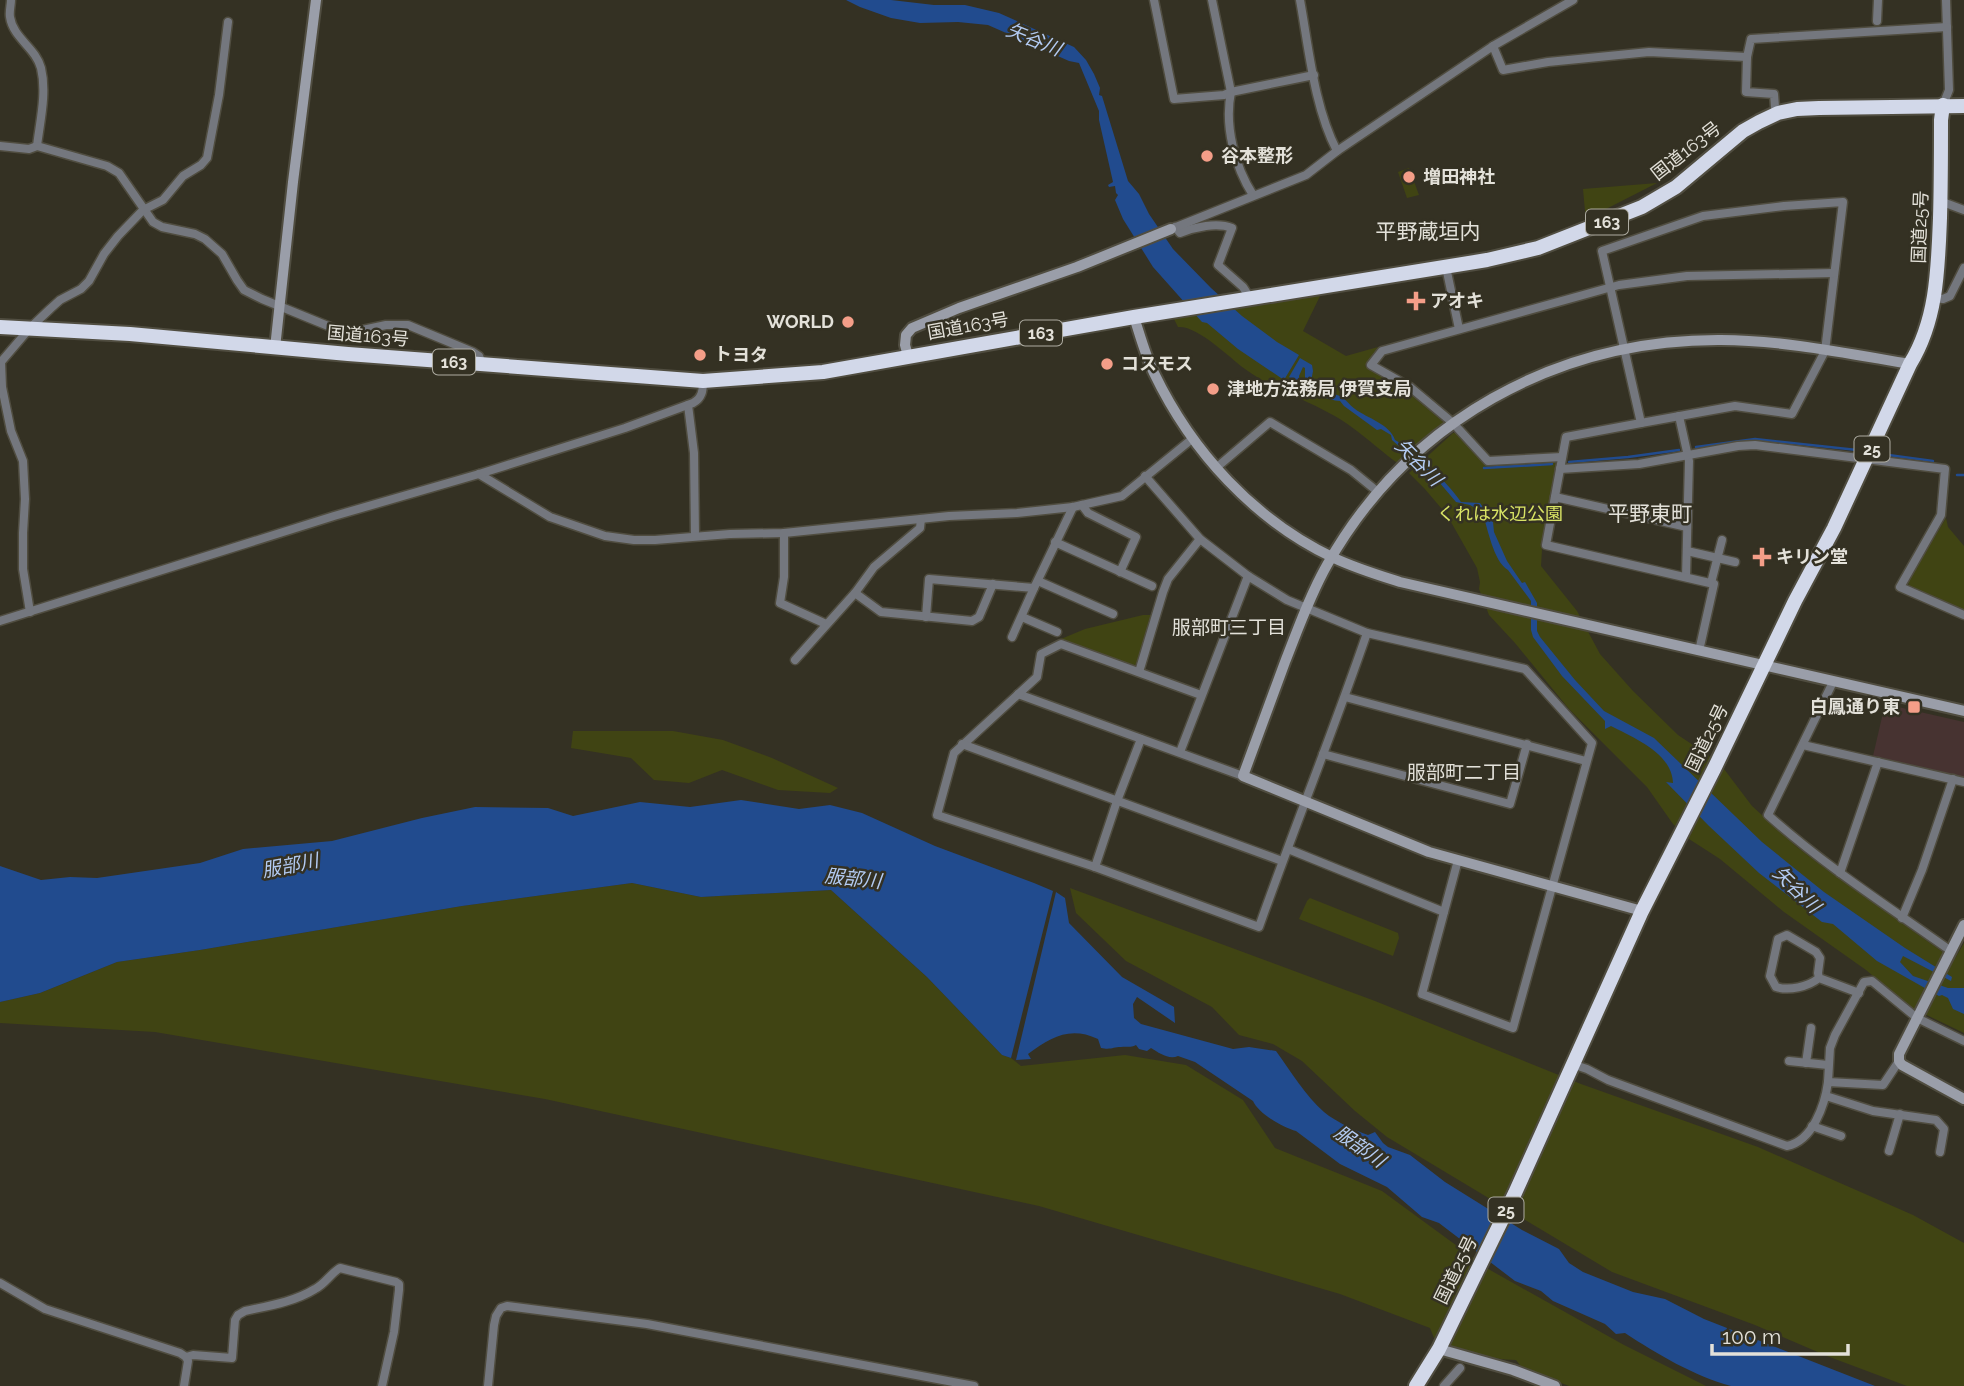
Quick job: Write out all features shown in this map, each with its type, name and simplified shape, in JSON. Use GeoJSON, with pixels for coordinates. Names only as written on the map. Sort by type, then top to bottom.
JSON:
{"type":"FeatureCollection","features":[{"type":"Feature","properties":{"kind":"highway"},"geometry":{"type":"LineString","coordinates":[[1943,105],[1964,106]]}},
{"type":"Feature","properties":{"kind":"highway","name":"国道163号"},"geometry":{"type":"LineString","coordinates":[[0,327],[130,334],[703,381],[823,372],[1134,317],[1488,260],[1538,248],[1642,207],[1676,187],[1744,131],[1778,113],[1797,109],[1943,105]]}},
{"type":"Feature","properties":{"kind":"highway","name":"国道25号"},"geometry":{"type":"LineString","coordinates":[[1416,1386],[1439,1349],[1515,1192],[1642,911],[1919,349],[1934,298],[1939,256],[1943,105]]}},
{"type":"Feature","properties":{"kind":"street"},"geometry":{"type":"LineString","coordinates":[[11,0],[10,16],[17,35],[41,67],[43,100],[37,146]]}},
{"type":"Feature","properties":{"kind":"street"},"geometry":{"type":"LineString","coordinates":[[275,348],[316,0]]}},
{"type":"Feature","properties":{"kind":"street"},"geometry":{"type":"LineString","coordinates":[[1154,0],[1174,99],[1224,95],[1314,75]]}},
{"type":"Feature","properties":{"kind":"street"},"geometry":{"type":"LineString","coordinates":[[1212,0],[1231,92],[1231,129],[1236,163],[1253,195]]}},
{"type":"Feature","properties":{"kind":"street"},"geometry":{"type":"LineString","coordinates":[[1300,0],[1326,131],[1337,151]]}},
{"type":"Feature","properties":{"kind":"street"},"geometry":{"type":"LineString","coordinates":[[908,356],[906,335],[912,328],[959,308],[1077,267],[1306,175],[1337,151],[1493,46],[1573,0]]}},
{"type":"Feature","properties":{"kind":"street"},"geometry":{"type":"LineString","coordinates":[[1877,21],[1878,0]]}},
{"type":"Feature","properties":{"kind":"street"},"geometry":{"type":"LineString","coordinates":[[1943,105],[1949,90],[1946,0]]}},
{"type":"Feature","properties":{"kind":"street"},"geometry":{"type":"LineString","coordinates":[[30,612],[23,569],[23,461],[12,431],[2,387],[1,362],[30,328],[60,300],[82,289],[118,236],[144,210],[163,200],[183,176],[201,165],[206,158],[219,95],[228,22]]}},
{"type":"Feature","properties":{"kind":"street"},"geometry":{"type":"LineString","coordinates":[[1778,113],[1774,94],[1746,92],[1747,57],[1751,39],[1947,27]]}},
{"type":"Feature","properties":{"kind":"street"},"geometry":{"type":"LineString","coordinates":[[1493,46],[1503,70],[1548,62],[1649,52],[1747,57]]}},
{"type":"Feature","properties":{"kind":"street"},"geometry":{"type":"LineString","coordinates":[[0,146],[29,149],[37,146],[107,166],[119,173],[153,222],[162,227],[195,234],[215,247],[228,262],[244,290],[279,307],[334,328],[353,332],[386,325],[408,325],[473,352],[479,356],[481,364]]}},
{"type":"Feature","properties":{"kind":"street"},"geometry":{"type":"LineString","coordinates":[[1940,201],[1964,210]]}},
{"type":"Feature","properties":{"kind":"street"},"geometry":{"type":"LineString","coordinates":[[1641,423],[1602,251],[1703,216],[1843,202],[1825,351],[1792,415],[1735,406],[1566,437],[1546,545],[1714,584],[1699,651]]}},
{"type":"Feature","properties":{"kind":"street"},"geometry":{"type":"LineString","coordinates":[[1173,228],[1180,233],[1214,226],[1232,228],[1218,265],[1243,287],[1248,299]]}},
{"type":"Feature","properties":{"kind":"street"},"geometry":{"type":"LineString","coordinates":[[1446,267],[1459,329]]}},
{"type":"Feature","properties":{"kind":"street"},"geometry":{"type":"LineString","coordinates":[[1934,298],[1943,299],[1950,296],[1960,285],[1964,268]]}},
{"type":"Feature","properties":{"kind":"street"},"geometry":{"type":"LineString","coordinates":[[1562,457],[1488,461],[1410,387],[1371,365],[1382,351],[1610,288],[1686,276],[1835,273]]}},
{"type":"Feature","properties":{"kind":"street"},"geometry":{"type":"LineString","coordinates":[[1134,317],[1152,370],[1192,439],[1241,494],[1295,536],[1332,557],[1400,582],[1496,606],[1964,711]]}},
{"type":"Feature","properties":{"kind":"street"},"geometry":{"type":"LineString","coordinates":[[1242,776],[1306,608],[1332,557],[1354,522],[1407,461],[1450,425],[1507,389],[1563,365],[1623,348],[1659,342],[1722,340],[1825,351],[1910,365]]}},
{"type":"Feature","properties":{"kind":"street"},"geometry":{"type":"LineString","coordinates":[[0,621],[625,428],[699,400],[703,381]]}},
{"type":"Feature","properties":{"kind":"street"},"geometry":{"type":"LineString","coordinates":[[688,405],[694,453],[695,536]]}},
{"type":"Feature","properties":{"kind":"street"},"geometry":{"type":"LineString","coordinates":[[1679,416],[1688,454],[1686,577]]}},
{"type":"Feature","properties":{"kind":"street"},"geometry":{"type":"LineString","coordinates":[[1216,468],[1270,422],[1351,470],[1378,492]]}},
{"type":"Feature","properties":{"kind":"street"},"geometry":{"type":"LineString","coordinates":[[479,474],[550,517],[605,536],[655,540],[784,533],[1073,507],[1122,496],[1192,439]]}},
{"type":"Feature","properties":{"kind":"street"},"geometry":{"type":"LineString","coordinates":[[1560,469],[1639,464],[1755,445],[1945,468],[1941,515],[1900,587],[1964,615]]}},
{"type":"Feature","properties":{"kind":"street"},"geometry":{"type":"LineString","coordinates":[[1145,476],[1200,539],[1248,576],[1287,600],[1367,633],[1525,668],[1592,743],[1513,1028],[1422,993],[1458,860]]}},
{"type":"Feature","properties":{"kind":"street"},"geometry":{"type":"LineString","coordinates":[[1555,497],[1687,527]]}},
{"type":"Feature","properties":{"kind":"street"},"geometry":{"type":"LineString","coordinates":[[1082,505],[1088,513],[1136,537],[1120,572]]}},
{"type":"Feature","properties":{"kind":"street"},"geometry":{"type":"LineString","coordinates":[[1012,638],[1073,507]]}},
{"type":"Feature","properties":{"kind":"street"},"geometry":{"type":"LineString","coordinates":[[795,660],[855,593],[874,567],[920,528],[921,519]]}},
{"type":"Feature","properties":{"kind":"street"},"geometry":{"type":"LineString","coordinates":[[784,533],[784,576],[780,603],[826,624]]}},
{"type":"Feature","properties":{"kind":"street"},"geometry":{"type":"LineString","coordinates":[[1139,672],[1168,579],[1200,539]]}},
{"type":"Feature","properties":{"kind":"street"},"geometry":{"type":"LineString","coordinates":[[1711,583],[1721,540]]}},
{"type":"Feature","properties":{"kind":"street"},"geometry":{"type":"LineString","coordinates":[[1055,542],[1152,586]]}},
{"type":"Feature","properties":{"kind":"street"},"geometry":{"type":"LineString","coordinates":[[1687,551],[1735,562]]}},
{"type":"Feature","properties":{"kind":"street"},"geometry":{"type":"LineString","coordinates":[[1180,752],[1248,576]]}},
{"type":"Feature","properties":{"kind":"street"},"geometry":{"type":"LineString","coordinates":[[926,617],[929,579],[1036,584],[1113,614]]}},
{"type":"Feature","properties":{"kind":"street"},"geometry":{"type":"LineString","coordinates":[[855,593],[881,612],[972,621],[979,617],[993,584]]}},
{"type":"Feature","properties":{"kind":"street"},"geometry":{"type":"LineString","coordinates":[[1022,617],[1058,632]]}},
{"type":"Feature","properties":{"kind":"street"},"geometry":{"type":"LineString","coordinates":[[1201,695],[1061,644],[1041,654],[1037,677],[954,752],[937,815],[1095,867],[1259,927],[1367,633]]}},
{"type":"Feature","properties":{"kind":"street"},"geometry":{"type":"LineString","coordinates":[[1833,682],[1768,815],[1840,873],[1951,951]]}},
{"type":"Feature","properties":{"kind":"street"},"geometry":{"type":"LineString","coordinates":[[1018,694],[1180,752],[1429,852],[1642,911]]}},
{"type":"Feature","properties":{"kind":"street"},"geometry":{"type":"LineString","coordinates":[[1345,697],[1586,761]]}},
{"type":"Feature","properties":{"kind":"street"},"geometry":{"type":"LineString","coordinates":[[1095,867],[1141,739]]}},
{"type":"Feature","properties":{"kind":"street"},"geometry":{"type":"LineString","coordinates":[[962,744],[1282,861]]}},
{"type":"Feature","properties":{"kind":"street"},"geometry":{"type":"LineString","coordinates":[[1323,754],[1510,804],[1527,744]]}},
{"type":"Feature","properties":{"kind":"street"},"geometry":{"type":"LineString","coordinates":[[1803,745],[1964,782]]}},
{"type":"Feature","properties":{"kind":"street"},"geometry":{"type":"LineString","coordinates":[[1840,873],[1878,762]]}},
{"type":"Feature","properties":{"kind":"street"},"geometry":{"type":"LineString","coordinates":[[1902,918],[1922,870],[1953,779]]}},
{"type":"Feature","properties":{"kind":"street"},"geometry":{"type":"LineString","coordinates":[[1288,849],[1444,912]]}},
{"type":"Feature","properties":{"kind":"street"},"geometry":{"type":"LineString","coordinates":[[1828,1082],[1883,1085],[1899,1061],[1899,1054],[1964,925]]}},
{"type":"Feature","properties":{"kind":"street"},"geometry":{"type":"LineString","coordinates":[[1787,935],[1816,952],[1820,958],[1819,978],[1814,983],[1786,990],[1776,987],[1770,976],[1778,939],[1787,935]]}},
{"type":"Feature","properties":{"kind":"street"},"geometry":{"type":"LineString","coordinates":[[1819,978],[1859,993]]}},
{"type":"Feature","properties":{"kind":"street"},"geometry":{"type":"LineString","coordinates":[[1572,1066],[1587,1069],[1608,1080],[1787,1146],[1797,1142],[1821,1112],[1828,1082],[1830,1048],[1864,982],[1872,981],[1917,1018],[1964,1041]]}},
{"type":"Feature","properties":{"kind":"street"},"geometry":{"type":"LineString","coordinates":[[1806,1063],[1811,1028]]}},
{"type":"Feature","properties":{"kind":"street"},"geometry":{"type":"LineString","coordinates":[[1788,1061],[1828,1065]]}},
{"type":"Feature","properties":{"kind":"street"},"geometry":{"type":"LineString","coordinates":[[1899,1061],[1964,1099]]}},
{"type":"Feature","properties":{"kind":"street"},"geometry":{"type":"LineString","coordinates":[[1826,1096],[1873,1111],[1936,1120],[1944,1129],[1940,1152]]}},
{"type":"Feature","properties":{"kind":"street"},"geometry":{"type":"LineString","coordinates":[[1889,1151],[1900,1114]]}},
{"type":"Feature","properties":{"kind":"street"},"geometry":{"type":"LineString","coordinates":[[1812,1126],[1841,1136]]}},
{"type":"Feature","properties":{"kind":"street"},"geometry":{"type":"LineString","coordinates":[[186,1357],[193,1355],[232,1358],[235,1320],[238,1315],[307,1294],[324,1284],[337,1268],[340,1268],[399,1284],[394,1332],[382,1386]]}},
{"type":"Feature","properties":{"kind":"street"},"geometry":{"type":"LineString","coordinates":[[0,1283],[45,1309],[180,1353],[188,1361],[184,1386]]}},
{"type":"Feature","properties":{"kind":"street"},"geometry":{"type":"LineString","coordinates":[[488,1386],[496,1316],[501,1308],[507,1306],[647,1324],[974,1386]]}},
{"type":"Feature","properties":{"kind":"street"},"geometry":{"type":"LineString","coordinates":[[1439,1349],[1513,1370],[1555,1386]]}},
{"type":"Feature","properties":{"kind":"street"},"geometry":{"type":"LineString","coordinates":[[1444,1386],[1461,1368]]}},
{"type":"Feature","properties":{"kind":"shaded area"},"geometry":{"type":"Polygon","coordinates":[[[1885,704],[1964,722],[1964,777],[1873,756],[1885,704]]]}},
{"type":"Feature","properties":{"kind":"green space"},"geometry":{"type":"Polygon","coordinates":[[[1409,168],[1419,195],[1407,198],[1398,172],[1409,168]]]}},
{"type":"Feature","properties":{"kind":"green space"},"geometry":{"type":"Polygon","coordinates":[[[1657,183],[1588,216],[1585,211],[1583,189],[1657,183]]]}},
{"type":"Feature","properties":{"kind":"green space"},"geometry":{"type":"Polygon","coordinates":[[[1321,294],[1303,331],[1346,356],[1378,347],[1365,366],[1405,390],[1446,424],[1400,465],[1339,419],[1255,376],[1203,336],[1178,327],[1173,317],[1321,294]]]}},
{"type":"Feature","properties":{"kind":"green space","name":"くれは水辺公園"},"geometry":{"type":"Polygon","coordinates":[[[1453,433],[1457,433],[1486,465],[1555,462],[1557,465],[1541,566],[1577,611],[1600,654],[1678,735],[1724,769],[1752,806],[1797,847],[1954,960],[1964,943],[1964,1033],[1910,1007],[1866,970],[1784,912],[1720,859],[1689,839],[1673,824],[1647,787],[1569,709],[1489,615],[1479,589],[1477,568],[1447,515],[1409,473],[1453,433]]]}},
{"type":"Feature","properties":{"kind":"green space"},"geometry":{"type":"Polygon","coordinates":[[[1946,518],[1948,527],[1964,546],[1964,610],[1909,587],[1908,581],[1946,518]]]}},
{"type":"Feature","properties":{"kind":"green space"},"geometry":{"type":"Polygon","coordinates":[[[1152,615],[1138,663],[1133,666],[1061,639],[1085,629],[1152,615]]]}},
{"type":"Feature","properties":{"kind":"green space"},"geometry":{"type":"Polygon","coordinates":[[[573,731],[673,731],[723,740],[772,758],[838,788],[830,793],[778,790],[722,770],[689,783],[654,780],[631,758],[571,748],[573,731]]]}},
{"type":"Feature","properties":{"kind":"green space"},"geometry":{"type":"Polygon","coordinates":[[[632,883],[701,897],[831,890],[927,977],[1002,1055],[1021,1066],[1125,1055],[1186,1065],[1243,1100],[1275,1148],[1382,1191],[1490,1270],[1624,1345],[1706,1386],[1569,1386],[1522,1368],[1516,1360],[1474,1354],[1453,1346],[1434,1338],[1430,1328],[1340,1294],[1039,1206],[545,1099],[155,1032],[0,1023],[0,1002],[40,993],[117,962],[462,906],[632,883]]]}},
{"type":"Feature","properties":{"kind":"green space"},"geometry":{"type":"Polygon","coordinates":[[[1070,888],[1375,1001],[1581,1084],[1758,1147],[1913,1215],[1964,1243],[1964,1386],[1907,1386],[1755,1325],[1612,1272],[1387,1137],[1302,1061],[1273,1044],[1239,1035],[1212,1007],[1126,961],[1076,913],[1070,888]]]}},
{"type":"Feature","properties":{"kind":"green space"},"geometry":{"type":"Polygon","coordinates":[[[1310,898],[1398,933],[1393,956],[1299,919],[1310,898]]]}},
{"type":"Feature","properties":{"kind":"water","name":"矢谷川"},"geometry":{"type":"Polygon","coordinates":[[[846,0],[965,5],[999,13],[1074,47],[1086,60],[1100,88],[1099,95],[1102,96],[1128,181],[1173,249],[1242,316],[1299,355],[1284,380],[1202,322],[1153,267],[1123,219],[1115,200],[1118,195],[1115,186],[1108,185],[1113,182],[1099,111],[1079,63],[988,25],[958,22],[920,23],[891,18],[846,0]]]}},
{"type":"Feature","properties":{"kind":"water","name":"矢谷川"},"geometry":{"type":"Polygon","coordinates":[[[1300,358],[1312,365],[1310,387],[1340,396],[1383,426],[1392,434],[1395,440],[1431,468],[1461,502],[1480,503],[1493,522],[1494,532],[1507,561],[1522,583],[1525,582],[1537,603],[1537,631],[1540,637],[1604,711],[1654,738],[1762,842],[1824,892],[1952,977],[1951,981],[1903,956],[1900,962],[1913,976],[1948,988],[1964,988],[1964,1014],[1953,1009],[1948,998],[1939,996],[1877,961],[1833,924],[1822,922],[1759,873],[1666,782],[1673,783],[1671,772],[1659,755],[1640,741],[1611,726],[1605,729],[1605,721],[1562,676],[1533,637],[1531,601],[1498,559],[1482,512],[1470,505],[1456,502],[1439,482],[1392,440],[1391,435],[1381,429],[1377,430],[1340,401],[1321,396],[1305,386],[1305,368],[1303,367],[1299,376],[1300,384],[1289,377],[1300,358]]]}},
{"type":"Feature","properties":{"kind":"water","name":"服部川"},"geometry":{"type":"Polygon","coordinates":[[[741,800],[799,809],[830,805],[862,813],[935,846],[1053,891],[1011,1058],[1002,1055],[927,977],[831,890],[701,897],[632,883],[462,906],[117,962],[40,993],[0,1002],[0,866],[41,880],[97,878],[200,863],[243,849],[332,841],[475,807],[548,808],[573,816],[640,802],[690,807],[741,800]]]}},
{"type":"Feature","properties":{"kind":"water","name":"服部川"},"geometry":{"type":"Polygon","coordinates":[[[1056,892],[1065,898],[1069,923],[1122,977],[1174,1007],[1175,1023],[1137,997],[1133,1004],[1134,1018],[1141,1024],[1233,1049],[1249,1047],[1276,1051],[1317,1106],[1329,1116],[1368,1135],[1375,1132],[1388,1147],[1410,1155],[1445,1182],[1522,1230],[1559,1249],[1569,1263],[1583,1272],[1633,1292],[1665,1299],[1704,1319],[1875,1386],[1731,1386],[1690,1370],[1625,1333],[1616,1334],[1605,1324],[1553,1301],[1541,1291],[1515,1281],[1439,1223],[1422,1217],[1387,1187],[1340,1164],[1296,1131],[1272,1119],[1253,1101],[1195,1062],[1178,1056],[1168,1057],[1151,1048],[1147,1051],[1139,1049],[1136,1045],[1101,1048],[1098,1039],[1078,1033],[1053,1038],[1028,1054],[1031,1059],[1016,1060],[1056,892]]]}},
{"type":"Feature","properties":{"kind":"waterway"},"geometry":{"type":"LineString","coordinates":[[1696,447],[1755,439],[1857,450]]}},
{"type":"Feature","properties":{"kind":"waterway"},"geometry":{"type":"LineString","coordinates":[[1569,462],[1679,450]]}},
{"type":"Feature","properties":{"kind":"waterway"},"geometry":{"type":"LineString","coordinates":[[1881,454],[1933,461]]}},
{"type":"Feature","properties":{"kind":"waterway"},"geometry":{"type":"LineString","coordinates":[[1484,468],[1552,464]]}},
{"type":"Feature","properties":{"kind":"waterway"},"geometry":{"type":"LineString","coordinates":[[1957,475],[1964,475]]}},
{"type":"Feature","properties":{"kind":"place","name":"谷本整形"},"geometry":{"type":"Point","coordinates":[1207,156]}},
{"type":"Feature","properties":{"kind":"place","name":"増田神社"},"geometry":{"type":"Point","coordinates":[1409,177]}},
{"type":"Feature","properties":{"kind":"place","name":"アオキ"},"geometry":{"type":"Point","coordinates":[1416,301]}},
{"type":"Feature","properties":{"kind":"place","name":"WORLD"},"geometry":{"type":"Point","coordinates":[848,322]}},
{"type":"Feature","properties":{"kind":"place","name":"トヨタ"},"geometry":{"type":"Point","coordinates":[700,355]}},
{"type":"Feature","properties":{"kind":"place","name":"コスモス"},"geometry":{"type":"Point","coordinates":[1107,364]}},
{"type":"Feature","properties":{"kind":"place","name":"津地方法務局 伊賀支局"},"geometry":{"type":"Point","coordinates":[1213,389]}},
{"type":"Feature","properties":{"kind":"place","name":"キリン堂"},"geometry":{"type":"Point","coordinates":[1762,557]}},
{"type":"Feature","properties":{"kind":"place","name":"白鳳通り東"},"geometry":{"type":"Point","coordinates":[1914,707]}},
{"type":"Feature","properties":{"kind":"district","name":"平野蔵垣内"},"geometry":{"type":"Point","coordinates":[1428,232]}},
{"type":"Feature","properties":{"kind":"district","name":"平野東町"},"geometry":{"type":"Point","coordinates":[1650,514]}},
{"type":"Feature","properties":{"kind":"district","name":"服部町三丁目"},"geometry":{"type":"Point","coordinates":[1229,627]}},
{"type":"Feature","properties":{"kind":"district","name":"服部町二丁目"},"geometry":{"type":"Point","coordinates":[1464,772]}}]}
